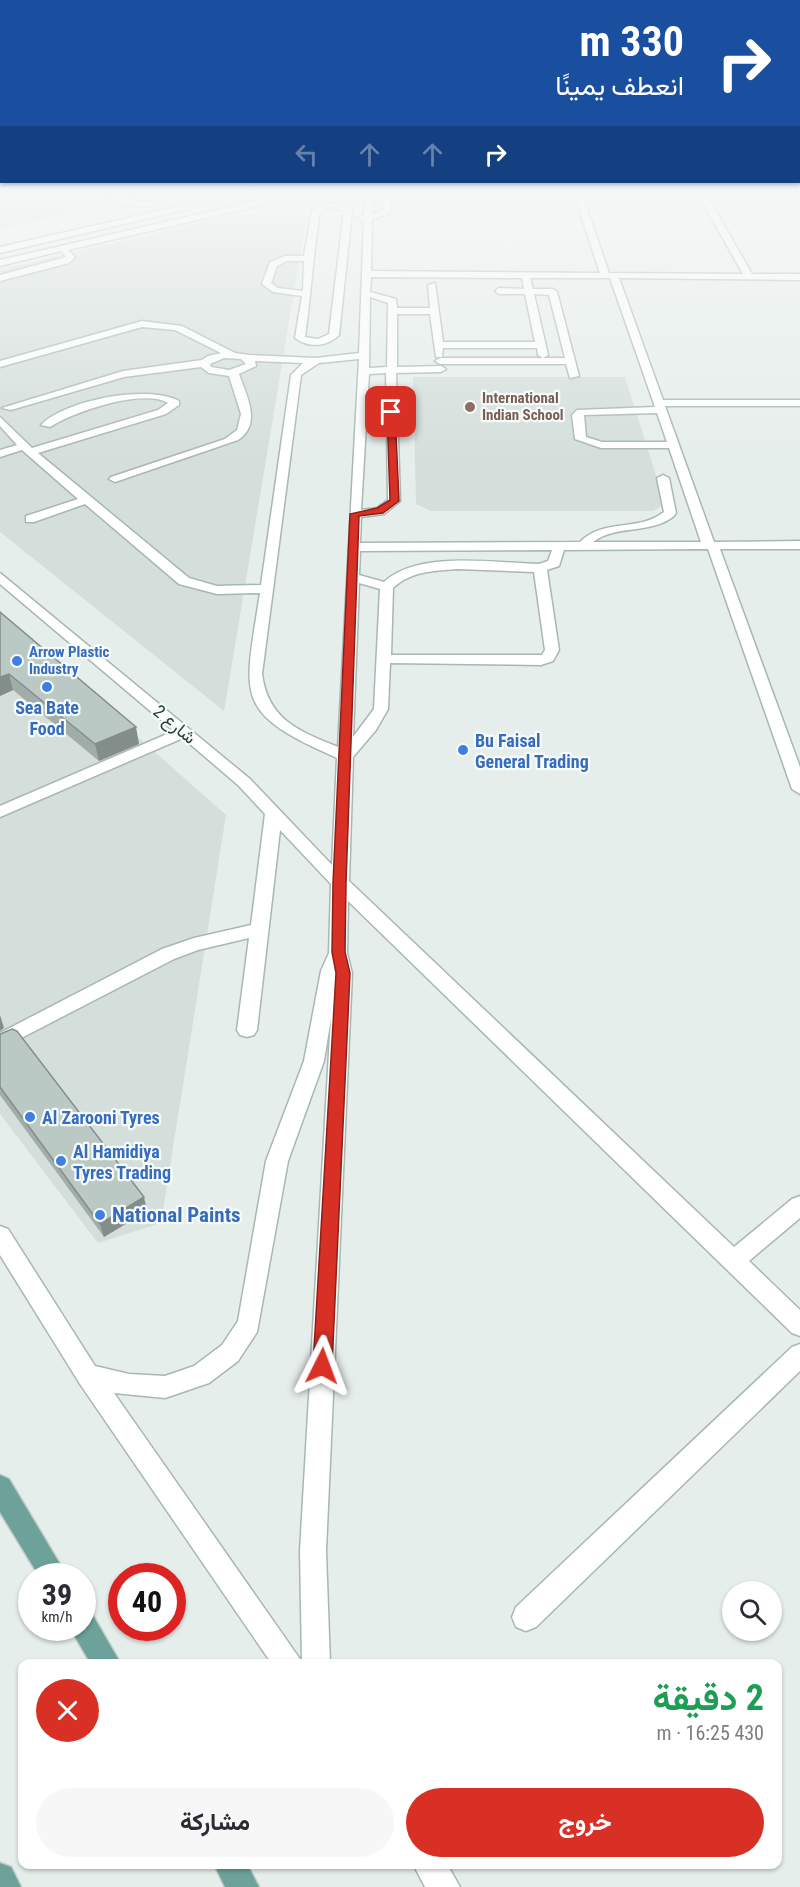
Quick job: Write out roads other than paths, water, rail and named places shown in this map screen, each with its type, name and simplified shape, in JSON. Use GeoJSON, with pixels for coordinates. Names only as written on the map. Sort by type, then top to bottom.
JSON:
{"type":"FeatureCollection","features":[{"type":"Feature","properties":{"kind":"main road"},"geometry":{"type":"LineString","coordinates":[[0,1488],[46,1563]]}},
{"type":"Feature","properties":{"kind":"main road"},"geometry":{"type":"LineString","coordinates":[[92,1641],[103,1659]]}},
{"type":"Feature","properties":{"kind":"main road"},"geometry":{"type":"LineString","coordinates":[[232,1869],[243,1887]]}},
{"type":"Feature","properties":{"kind":"main road"},"geometry":{"type":"LineString","coordinates":[[0,1878],[5,1887]]}},
{"type":"Feature","properties":{"kind":"street"},"geometry":{"type":"LineString","coordinates":[[267,282],[266,284],[276,290],[307,294]]}},
{"type":"Feature","properties":{"kind":"street"},"geometry":{"type":"LineString","coordinates":[[307,282],[300,338],[324,341],[334,335],[355,340]]}},
{"type":"Feature","properties":{"kind":"street"},"geometry":{"type":"LineString","coordinates":[[334,335],[339,282]]}},
{"type":"Feature","properties":{"kind":"street"},"geometry":{"type":"LineString","coordinates":[[355,514],[380,511],[394,501],[376,390],[363,371],[363,356],[355,340],[366,292],[366,282]]}},
{"type":"Feature","properties":{"kind":"street"},"geometry":{"type":"LineString","coordinates":[[527,282],[544,361]]}},
{"type":"Feature","properties":{"kind":"street"},"geometry":{"type":"LineString","coordinates":[[613,282],[797,769],[800,789]]}},
{"type":"Feature","properties":{"kind":"street"},"geometry":{"type":"LineString","coordinates":[[432,285],[438,364]]}},
{"type":"Feature","properties":{"kind":"street"},"geometry":{"type":"LineString","coordinates":[[499,291],[553,292],[574,376]]}},
{"type":"Feature","properties":{"kind":"street"},"geometry":{"type":"LineString","coordinates":[[316,1659],[313,1551],[343,973],[339,952],[340,883],[355,514],[376,390],[394,362],[392,295],[366,292]]}},
{"type":"Feature","properties":{"kind":"street"},"geometry":{"type":"LineString","coordinates":[[392,311],[435,311]]}},
{"type":"Feature","properties":{"kind":"street"},"geometry":{"type":"LineString","coordinates":[[0,364],[142,324],[161,323],[178,325],[231,354],[249,358],[318,361],[363,356]]}},
{"type":"Feature","properties":{"kind":"street"},"geometry":{"type":"LineString","coordinates":[[526,333],[538,333]]}},
{"type":"Feature","properties":{"kind":"street"},"geometry":{"type":"LineString","coordinates":[[438,345],[541,345]]}},
{"type":"Feature","properties":{"kind":"street"},"geometry":{"type":"LineString","coordinates":[[2,412],[123,374],[205,363],[211,358],[231,354]]}},
{"type":"Feature","properties":{"kind":"street"},"geometry":{"type":"LineString","coordinates":[[236,372],[250,366],[249,358]]}},
{"type":"Feature","properties":{"kind":"street"},"geometry":{"type":"LineString","coordinates":[[205,363],[212,371],[236,372],[298,369],[318,361]]}},
{"type":"Feature","properties":{"kind":"street"},"geometry":{"type":"LineString","coordinates":[[363,371],[394,362],[438,364],[570,361]]}},
{"type":"Feature","properties":{"kind":"street"},"geometry":{"type":"LineString","coordinates":[[298,369],[266,590],[255,674],[255,691],[263,708],[279,723],[345,756]]}},
{"type":"Feature","properties":{"kind":"street"},"geometry":{"type":"LineString","coordinates":[[115,479],[212,447],[240,434],[246,425],[246,417],[236,372]]}},
{"type":"Feature","properties":{"kind":"street"},"geometry":{"type":"LineString","coordinates":[[0,454],[27,449],[162,412],[175,403],[161,395],[143,395],[138,399],[30,431]]}},
{"type":"Feature","properties":{"kind":"street"},"geometry":{"type":"LineString","coordinates":[[673,445],[601,445],[581,439],[577,415],[598,409],[800,403]]}},
{"type":"Feature","properties":{"kind":"street"},"geometry":{"type":"LineString","coordinates":[[2,412],[30,431]]}},
{"type":"Feature","properties":{"kind":"street"},"geometry":{"type":"LineString","coordinates":[[27,449],[30,431]]}},
{"type":"Feature","properties":{"kind":"street"},"geometry":{"type":"LineString","coordinates":[[27,449],[184,581],[217,590],[266,590]]}},
{"type":"Feature","properties":{"kind":"street"},"geometry":{"type":"LineString","coordinates":[[582,547],[597,533],[656,523],[665,519],[670,513],[670,506],[663,478]]}},
{"type":"Feature","properties":{"kind":"street"},"geometry":{"type":"LineString","coordinates":[[30,519],[86,500]]}},
{"type":"Feature","properties":{"kind":"street"},"geometry":{"type":"LineString","coordinates":[[354,547],[800,545]]}},
{"type":"Feature","properties":{"kind":"street"},"geometry":{"type":"LineString","coordinates":[[416,547],[420,557],[430,567]]}},
{"type":"Feature","properties":{"kind":"street"},"geometry":{"type":"LineString","coordinates":[[345,756],[371,727],[381,709],[387,587],[401,573],[430,567],[540,568],[554,563],[558,547]]}},
{"type":"Feature","properties":{"kind":"street"},"geometry":{"type":"LineString","coordinates":[[385,659],[548,658],[552,650],[540,568]]}},
{"type":"Feature","properties":{"kind":"street","name":"شارع 2"},"geometry":{"type":"LineString","coordinates":[[0,577],[274,811],[340,883],[800,1325]]}},
{"type":"Feature","properties":{"kind":"street"},"geometry":{"type":"LineString","coordinates":[[354,578],[387,587]]}},
{"type":"Feature","properties":{"kind":"street"},"geometry":{"type":"LineString","coordinates":[[0,812],[184,732]]}},
{"type":"Feature","properties":{"kind":"street"},"geometry":{"type":"LineString","coordinates":[[247,1030],[274,811]]}},
{"type":"Feature","properties":{"kind":"street"},"geometry":{"type":"LineString","coordinates":[[0,1042],[168,954],[194,944],[259,930]]}},
{"type":"Feature","properties":{"kind":"street"},"geometry":{"type":"LineString","coordinates":[[88,1376],[129,1385],[165,1387],[201,1375],[230,1353],[249,1324],[277,1161],[314,1060],[330,971],[339,952]]}},
{"type":"Feature","properties":{"kind":"street"},"geometry":{"type":"LineString","coordinates":[[734,1261],[800,1205]]}},
{"type":"Feature","properties":{"kind":"street"},"geometry":{"type":"LineString","coordinates":[[0,1236],[88,1376],[286,1659]]}},
{"type":"Feature","properties":{"kind":"street"},"geometry":{"type":"LineString","coordinates":[[526,1617],[800,1355]]}},
{"type":"Feature","properties":{"kind":"street"},"geometry":{"type":"LineString","coordinates":[[431,1869],[444,1887]]}},
{"type":"Feature","properties":{"kind":"place","name":"International Indian School"},"geometry":{"type":"Point","coordinates":[470,407]}},
{"type":"Feature","properties":{"kind":"place","name":"Arrow Plastic Industry"},"geometry":{"type":"Point","coordinates":[17,661]}},
{"type":"Feature","properties":{"kind":"place","name":"Sea Bate Food"},"geometry":{"type":"Point","coordinates":[47,687]}},
{"type":"Feature","properties":{"kind":"place","name":"Bu Faisal General Trading"},"geometry":{"type":"Point","coordinates":[463,750]}},
{"type":"Feature","properties":{"kind":"place","name":"Al Zarooni Tyres"},"geometry":{"type":"Point","coordinates":[30,1117]}},
{"type":"Feature","properties":{"kind":"place","name":"Al Hamidiya Tyres Trading"},"geometry":{"type":"Point","coordinates":[61,1161]}},
{"type":"Feature","properties":{"kind":"place","name":"National Paints"},"geometry":{"type":"Point","coordinates":[100,1215]}}]}
